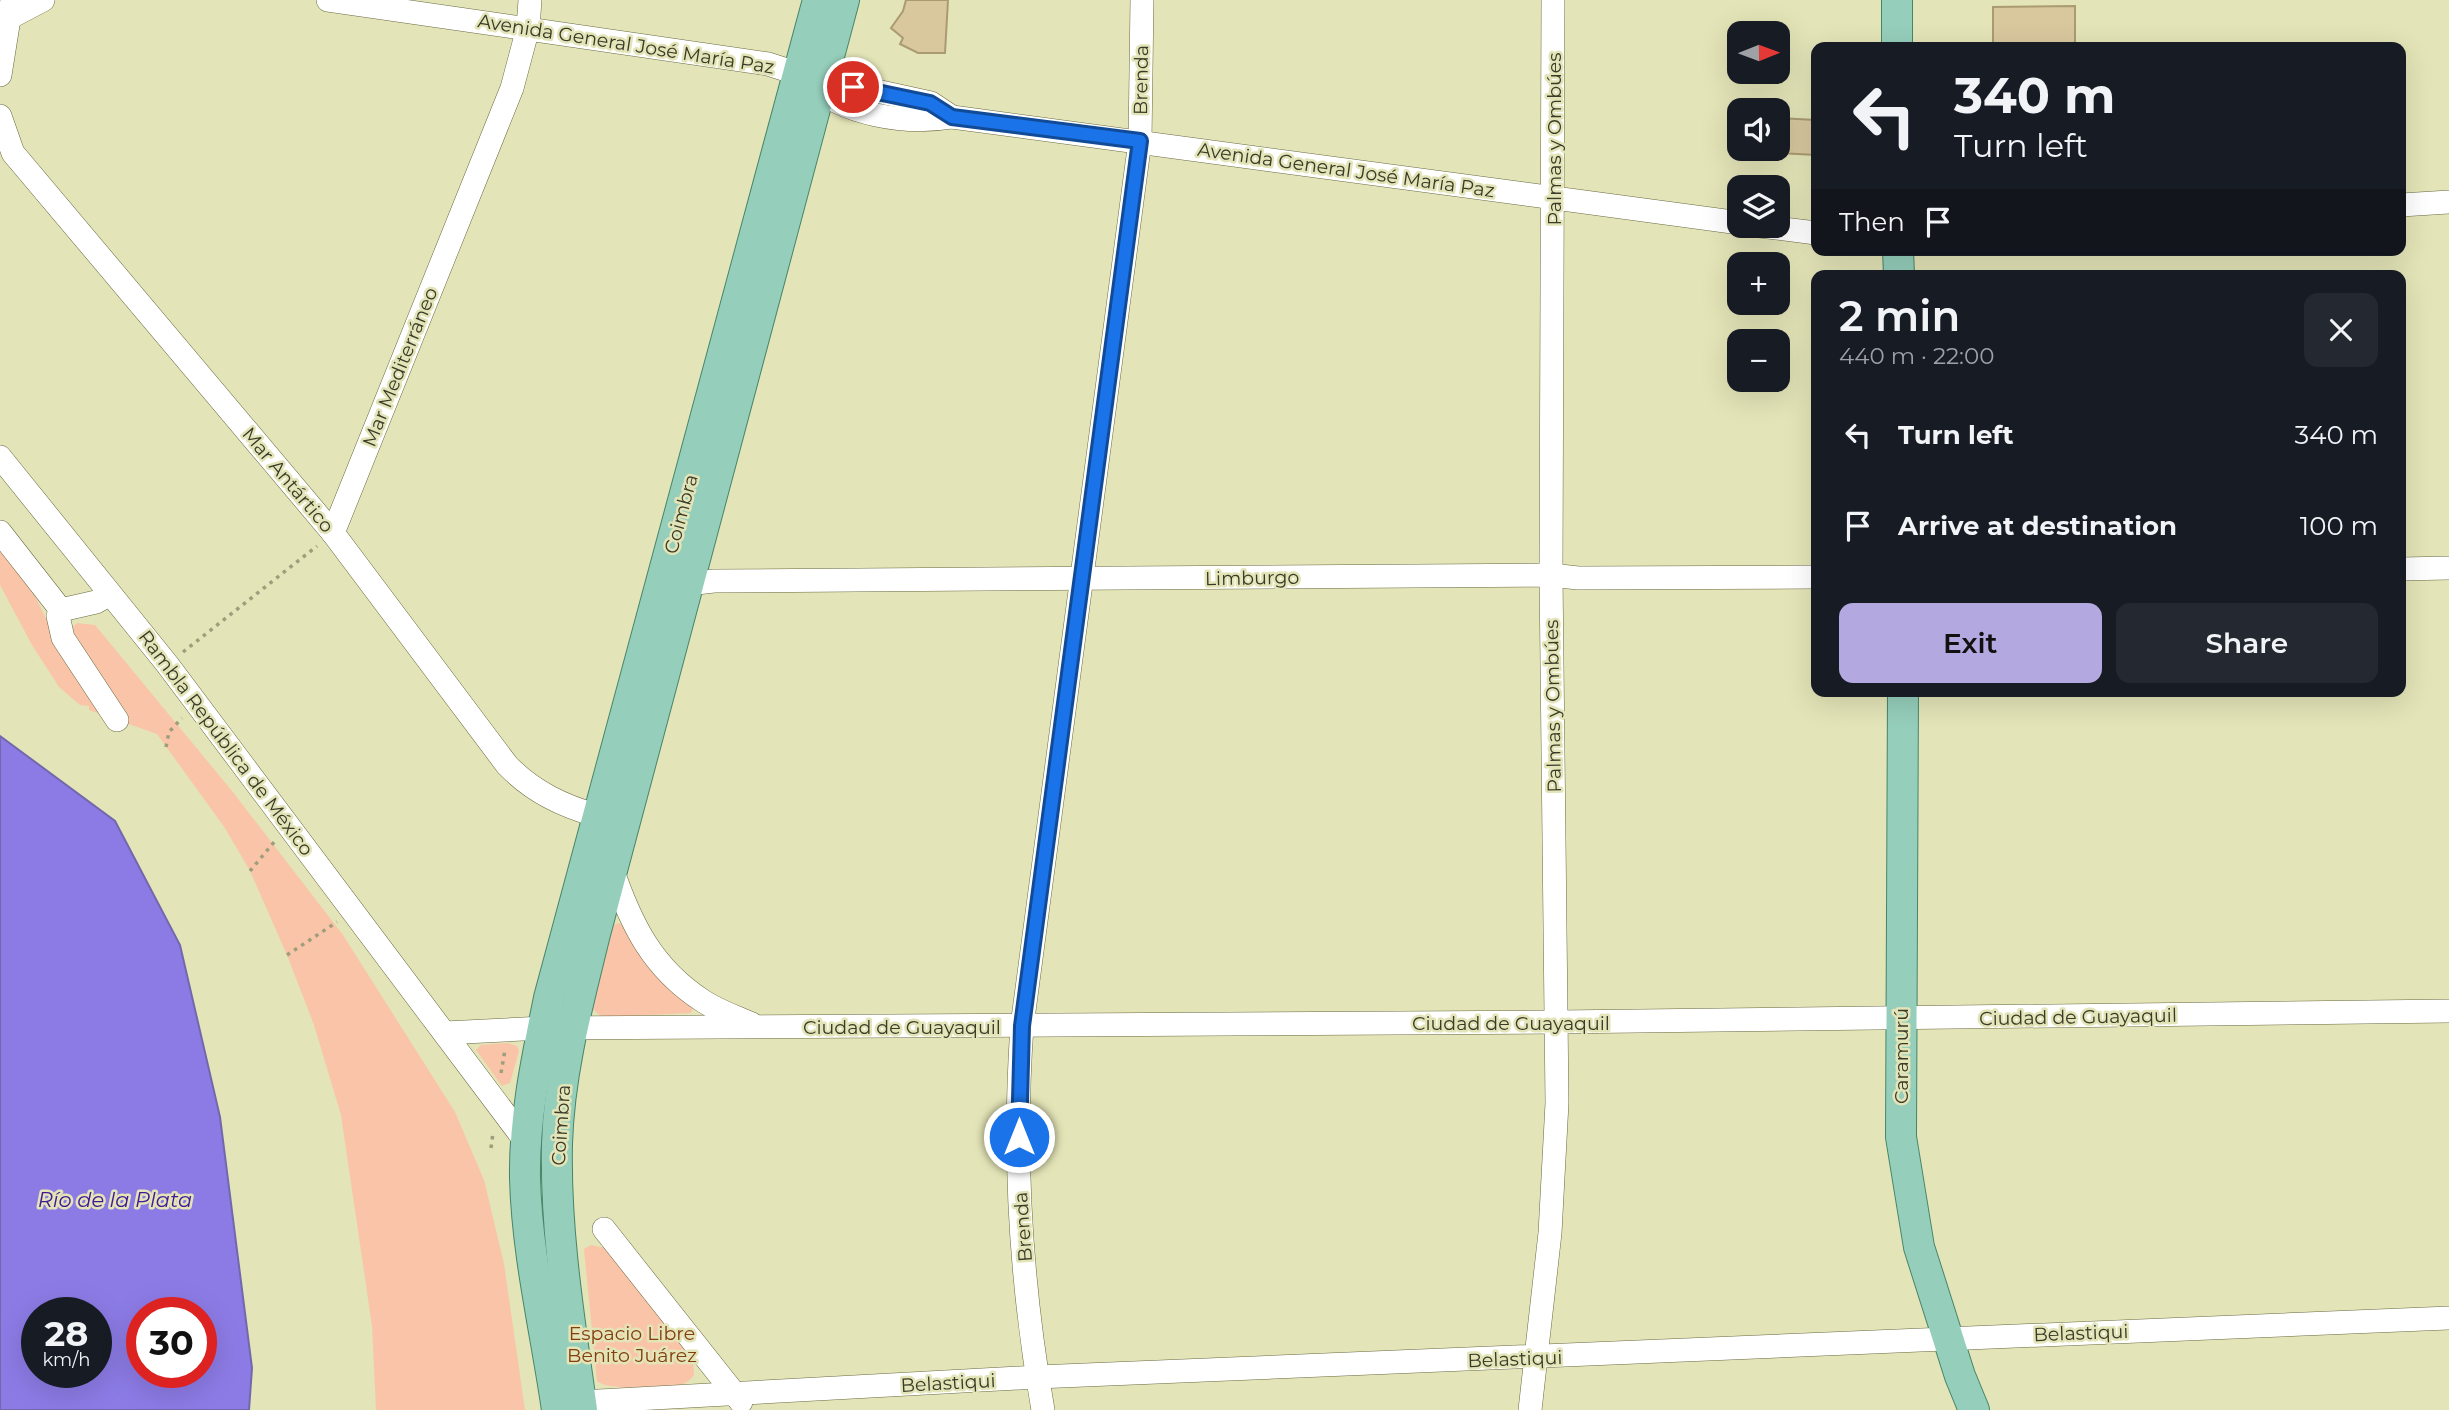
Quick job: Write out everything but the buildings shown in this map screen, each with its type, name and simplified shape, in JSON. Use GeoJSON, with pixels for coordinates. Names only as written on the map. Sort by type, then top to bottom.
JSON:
{"type":"FeatureCollection","features":[{"type":"Feature","properties":{"kind":"main road","name":"Coimbra"},"geometry":{"type":"LineString","coordinates":[[573,1407],[559,1222],[557,1143],[561,1090],[612,869],[814,83],[818,0]]}},
{"type":"Feature","properties":{"kind":"main road","name":"Coimbra"},"geometry":{"type":"LineString","coordinates":[[526,1142],[532,1085],[543,1028],[598,816],[814,83],[844,0]]}},
{"type":"Feature","properties":{"kind":"main road"},"geometry":{"type":"LineString","coordinates":[[1897,0],[1897,42]]}},
{"type":"Feature","properties":{"kind":"main road","name":"Caramurú"},"geometry":{"type":"LineString","coordinates":[[1903,697],[1901,1137],[1919,1247],[1974,1410]]}},
{"type":"Feature","properties":{"kind":"main road"},"geometry":{"type":"LineString","coordinates":[[526,1142],[529,1243],[573,1407]]}},
{"type":"Feature","properties":{"kind":"street"},"geometry":{"type":"LineString","coordinates":[[0,75],[11,9],[43,0]]}},
{"type":"Feature","properties":{"kind":"street","name":"Avenida General José María Paz"},"geometry":{"type":"LineString","coordinates":[[328,0],[768,64],[814,83],[846,108],[926,121],[952,117],[1727,221]]}},
{"type":"Feature","properties":{"kind":"street","name":"Mar Mediterráneo"},"geometry":{"type":"LineString","coordinates":[[333,533],[512,88],[528,27],[530,0]]}},
{"type":"Feature","properties":{"kind":"street","name":"Brenda"},"geometry":{"type":"LineString","coordinates":[[1043,1410],[1037,1377],[1020,1203],[1019,1082],[1022,1026],[1140,141],[1142,0]]}},
{"type":"Feature","properties":{"kind":"street","name":"Palmas y Ombúes"},"geometry":{"type":"LineString","coordinates":[[1530,1410],[1555,1181],[1558,1022],[1551,575],[1553,0]]}},
{"type":"Feature","properties":{"kind":"street","name":"Mar Antártico"},"geometry":{"type":"LineString","coordinates":[[0,116],[13,153],[333,533],[507,765],[524,782],[545,795],[568,807],[598,816]]}},
{"type":"Feature","properties":{"kind":"street"},"geometry":{"type":"LineString","coordinates":[[2406,205],[2449,202]]}},
{"type":"Feature","properties":{"kind":"street"},"geometry":{"type":"LineString","coordinates":[[1790,230],[1811,232]]}},
{"type":"Feature","properties":{"kind":"street","name":"Rambla República de México"},"geometry":{"type":"LineString","coordinates":[[0,457],[167,664],[526,1142]]}},
{"type":"Feature","properties":{"kind":"street"},"geometry":{"type":"LineString","coordinates":[[0,532],[61,610]]}},
{"type":"Feature","properties":{"kind":"street"},"geometry":{"type":"LineString","coordinates":[[2406,569],[2449,568]]}},
{"type":"Feature","properties":{"kind":"street","name":"Limburgo"},"geometry":{"type":"LineString","coordinates":[[687,584],[714,581],[1551,575],[1578,578],[1811,577]]}},
{"type":"Feature","properties":{"kind":"street"},"geometry":{"type":"LineString","coordinates":[[61,610],[96,602],[110,594]]}},
{"type":"Feature","properties":{"kind":"street"},"geometry":{"type":"LineString","coordinates":[[61,610],[58,616],[63,638],[117,720]]}},
{"type":"Feature","properties":{"kind":"street"},"geometry":{"type":"LineString","coordinates":[[612,869],[627,913],[642,939],[668,973],[705,1002],[758,1027]]}},
{"type":"Feature","properties":{"kind":"street","name":"Ciudad de Guayaquil"},"geometry":{"type":"LineString","coordinates":[[573,1029],[1901,1019],[2449,1011]]}},
{"type":"Feature","properties":{"kind":"street"},"geometry":{"type":"LineString","coordinates":[[445,1033],[573,1029]]}},
{"type":"Feature","properties":{"kind":"street"},"geometry":{"type":"LineString","coordinates":[[604,1229],[741,1402]]}},
{"type":"Feature","properties":{"kind":"street","name":"Belastiqui"},"geometry":{"type":"LineString","coordinates":[[573,1407],[741,1402],[1037,1377],[2449,1318]]}},
{"type":"Feature","properties":{"kind":"path"},"geometry":{"type":"LineString","coordinates":[[167,664],[333,533]]}},
{"type":"Feature","properties":{"kind":"path"},"geometry":{"type":"LineString","coordinates":[[166,747],[169,732],[185,714]]}},
{"type":"Feature","properties":{"kind":"path"},"geometry":{"type":"LineString","coordinates":[[250,872],[280,834]]}},
{"type":"Feature","properties":{"kind":"path"},"geometry":{"type":"LineString","coordinates":[[287,955],[344,918]]}},
{"type":"Feature","properties":{"kind":"green space"},"geometry":{"type":"Polygon","coordinates":[[[0,542],[35,596],[52,631],[69,631],[77,623],[95,625],[232,791],[343,935],[455,1112],[484,1180],[504,1264],[525,1410],[376,1410],[372,1326],[341,1115],[314,1025],[287,955],[250,871],[225,828],[157,734],[89,710],[89,706],[80,705],[59,687],[32,645],[0,585],[0,542]]]}},
{"type":"Feature","properties":{"kind":"green space"},"geometry":{"type":"Polygon","coordinates":[[[620,923],[693,1008],[691,1013],[602,1017],[591,1008],[612,925],[620,923]]]}},
{"type":"Feature","properties":{"kind":"green space"},"geometry":{"type":"Polygon","coordinates":[[[508,1043],[517,1046],[519,1051],[510,1083],[502,1086],[476,1050],[481,1045],[508,1043]]]}},
{"type":"Feature","properties":{"kind":"green space","name":"Espacio Libre Benito Juárez"},"geometry":{"type":"Polygon","coordinates":[[[591,1245],[605,1248],[693,1356],[694,1375],[688,1381],[673,1386],[637,1388],[612,1386],[597,1381],[584,1249],[591,1245]]]}},
{"type":"Feature","properties":{"kind":"water","name":"Río de la Plata"},"geometry":{"type":"Polygon","coordinates":[[[0,736],[115,821],[180,945],[220,1117],[252,1368],[249,1410],[0,1410],[0,736]]]}},
{"type":"Feature","properties":{"kind":"route"},"geometry":{"type":"LineString","coordinates":[[853,87],[930,103],[952,117],[1140,141],[1022,1026],[1019,1137]]}}]}
